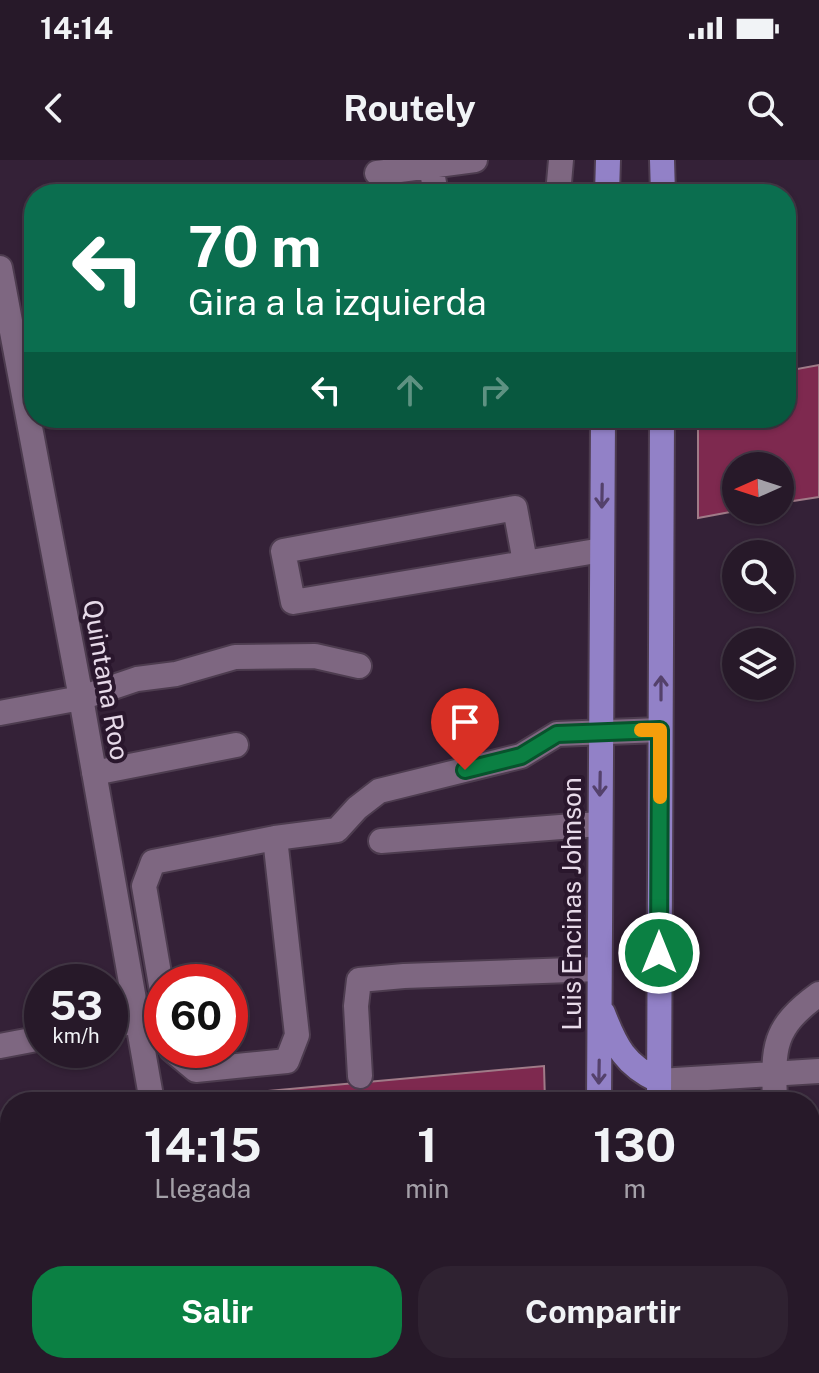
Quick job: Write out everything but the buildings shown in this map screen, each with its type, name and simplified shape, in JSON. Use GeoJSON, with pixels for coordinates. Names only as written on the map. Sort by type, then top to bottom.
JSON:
{"type":"FeatureCollection","features":[{"type":"Feature","properties":{"kind":"main road"},"geometry":{"type":"LineString","coordinates":[[607,184],[608,160]]}},
{"type":"Feature","properties":{"kind":"main road"},"geometry":{"type":"LineString","coordinates":[[662,160],[663,184]]}},
{"type":"Feature","properties":{"kind":"main road","name":"Luis Encinas Johnson"},"geometry":{"type":"LineString","coordinates":[[599,1092],[603,428]]}},
{"type":"Feature","properties":{"kind":"main road"},"geometry":{"type":"LineString","coordinates":[[659,1091],[662,428]]}},
{"type":"Feature","properties":{"kind":"main road"},"geometry":{"type":"LineString","coordinates":[[600,1003],[613,1038],[636,1070],[659,1091]]}},
{"type":"Feature","properties":{"kind":"street"},"geometry":{"type":"LineString","coordinates":[[377,176],[475,160]]}},
{"type":"Feature","properties":{"kind":"street"},"geometry":{"type":"LineString","coordinates":[[559,184],[561,160]]}},
{"type":"Feature","properties":{"kind":"street"},"geometry":{"type":"LineString","coordinates":[[431,166],[434,184]]}},
{"type":"Feature","properties":{"kind":"street","name":"Quintana Roo"},"geometry":{"type":"LineString","coordinates":[[0,268],[24,413]]}},
{"type":"Feature","properties":{"kind":"street","name":"Quintana Roo"},"geometry":{"type":"LineString","coordinates":[[27,428],[81,698],[150,1092]]}},
{"type":"Feature","properties":{"kind":"street"},"geometry":{"type":"LineString","coordinates":[[525,562],[515,508],[283,551],[293,602],[602,550]]}},
{"type":"Feature","properties":{"kind":"street"},"geometry":{"type":"LineString","coordinates":[[0,713],[81,698],[137,679],[176,674],[235,657],[315,656],[359,666]]}},
{"type":"Feature","properties":{"kind":"street"},"geometry":{"type":"LineString","coordinates":[[157,964],[144,886],[153,862],[275,838],[337,830],[357,808],[379,791],[521,756],[557,734],[660,730]]}},
{"type":"Feature","properties":{"kind":"street"},"geometry":{"type":"LineString","coordinates":[[94,773],[236,745]]}},
{"type":"Feature","properties":{"kind":"street"},"geometry":{"type":"LineString","coordinates":[[381,841],[599,824]]}},
{"type":"Feature","properties":{"kind":"street"},"geometry":{"type":"LineString","coordinates":[[248,1065],[287,1061],[297,1035],[275,838]]}},
{"type":"Feature","properties":{"kind":"street"},"geometry":{"type":"LineString","coordinates":[[360,1076],[356,1006],[359,980],[599,969]]}},
{"type":"Feature","properties":{"kind":"street"},"geometry":{"type":"LineString","coordinates":[[775,1092],[774,1051],[793,1013],[819,994]]}},
{"type":"Feature","properties":{"kind":"street"},"geometry":{"type":"LineString","coordinates":[[128,1023],[139,1021]]}},
{"type":"Feature","properties":{"kind":"street"},"geometry":{"type":"LineString","coordinates":[[0,1046],[24,1041]]}},
{"type":"Feature","properties":{"kind":"street"},"geometry":{"type":"LineString","coordinates":[[194,1068],[216,1068]]}},
{"type":"Feature","properties":{"kind":"street"},"geometry":{"type":"LineString","coordinates":[[659,1091],[774,1074],[819,1071]]}},
{"type":"Feature","properties":{"kind":"slow traffic"},"geometry":{"type":"LineString","coordinates":[[641,730],[660,730],[660,797]]}},
{"type":"Feature","properties":{"kind":"route"},"geometry":{"type":"LineString","coordinates":[[465,770],[521,756],[557,734],[660,730],[659,953]]}}]}
